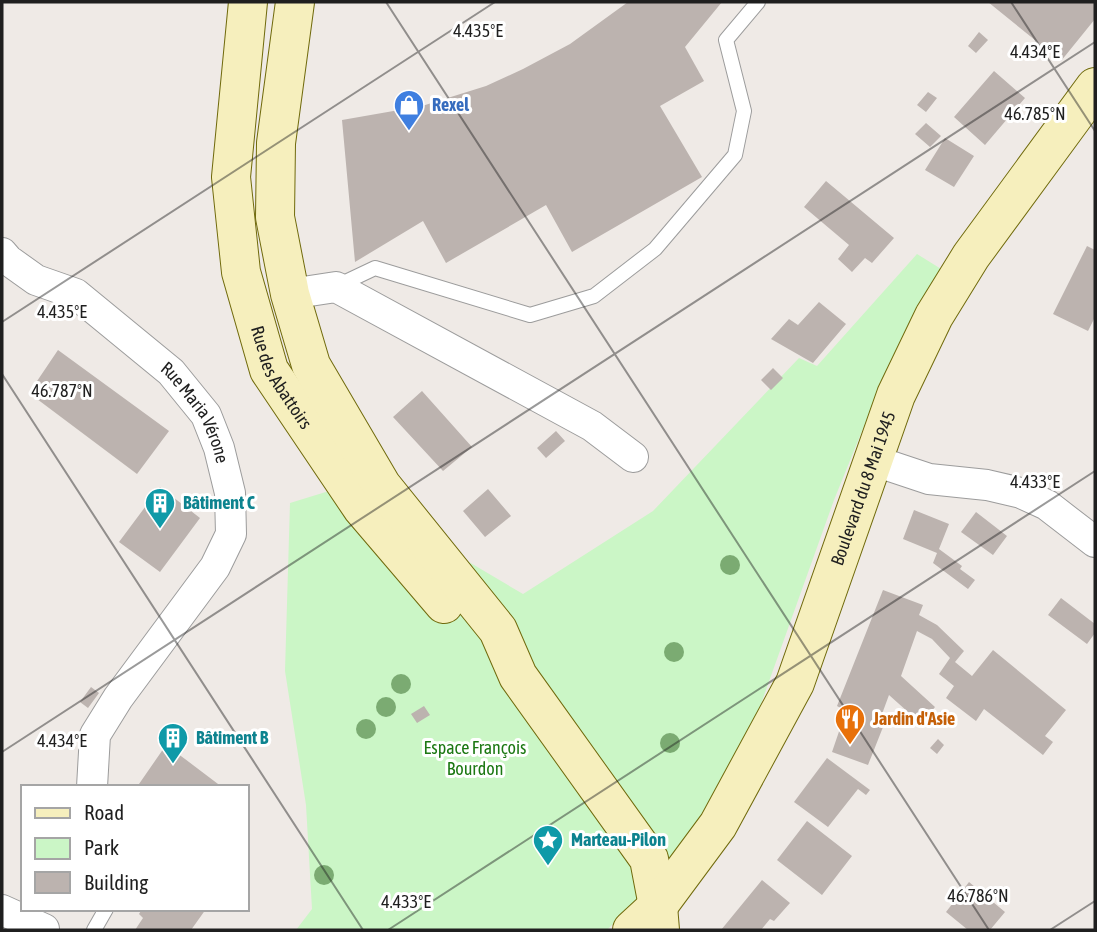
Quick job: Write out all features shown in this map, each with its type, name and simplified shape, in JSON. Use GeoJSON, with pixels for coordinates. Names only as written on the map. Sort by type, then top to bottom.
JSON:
{"type":"FeatureCollection","features":[{"type":"Feature","properties":{"kind":"main road","name":"Rue des Abattoirs"},"geometry":{"type":"LineString","coordinates":[[248,2],[231,177],[241,272],[269,370],[362,508],[478,644],[518,676]]}},
{"type":"Feature","properties":{"kind":"main road"},"geometry":{"type":"LineString","coordinates":[[295,2],[276,143],[275,217],[290,294],[312,365],[382,486],[498,630],[518,676],[649,859],[650,922]]}},
{"type":"Feature","properties":{"kind":"main road","name":"Boulevard du 8 Mai 1945"},"geometry":{"type":"LineString","coordinates":[[650,922],[719,825],[795,683],[896,395],[934,316],[971,256],[1095,87]]}},
{"type":"Feature","properties":{"kind":"street","name":"Rue Maria Vérone"},"geometry":{"type":"LineString","coordinates":[[2,253],[36,279],[76,294],[171,372],[206,415],[219,448],[230,493],[231,534],[215,567],[118,698],[95,735],[92,785]]}},
{"type":"Feature","properties":{"kind":"street"},"geometry":{"type":"LineString","coordinates":[[290,294],[336,287],[592,426],[633,457]]}},
{"type":"Feature","properties":{"kind":"street"},"geometry":{"type":"LineString","coordinates":[[872,460],[929,479],[987,485],[1021,493],[1047,505],[1095,542]]}},
{"type":"Feature","properties":{"kind":"street"},"geometry":{"type":"LineString","coordinates":[[2,910],[48,923]]}},
{"type":"Feature","properties":{"kind":"lane"},"geometry":{"type":"LineString","coordinates":[[336,287],[375,268],[530,315],[594,296],[655,249],[735,155],[744,111],[726,40],[758,2]]}},
{"type":"Feature","properties":{"kind":"lane"},"geometry":{"type":"LineString","coordinates":[[94,930],[105,911]]}},
{"type":"Feature","properties":{"kind":"green space","name":"Espace François Bourdon"},"geometry":{"type":"Polygon","coordinates":[[[917,254],[946,272],[877,394],[834,500],[747,743],[709,809],[665,872],[607,930],[296,930],[312,909],[306,805],[285,671],[290,503],[342,487],[523,594],[653,511],[799,358],[817,366],[917,254]]]}},
{"type":"Feature","properties":{"kind":"building"},"geometry":{"type":"Polygon","coordinates":[[[628,2],[722,2],[685,47],[704,81],[660,106],[702,177],[572,252],[546,205],[446,263],[423,221],[355,262],[342,120],[422,106],[486,86],[570,44],[628,2]]]}},
{"type":"Feature","properties":{"kind":"building"},"geometry":{"type":"Polygon","coordinates":[[[988,2],[1095,2],[1095,19],[1061,61],[988,2]]]}},
{"type":"Feature","properties":{"kind":"building"},"geometry":{"type":"Polygon","coordinates":[[[979,32],[988,40],[976,53],[968,46],[979,32]]]}},
{"type":"Feature","properties":{"kind":"building"},"geometry":{"type":"Polygon","coordinates":[[[994,71],[1025,98],[985,145],[954,117],[994,71]]]}},
{"type":"Feature","properties":{"kind":"building"},"geometry":{"type":"Polygon","coordinates":[[[928,92],[937,98],[926,112],[917,105],[928,92]]]}},
{"type":"Feature","properties":{"kind":"building"},"geometry":{"type":"Polygon","coordinates":[[[926,123],[941,136],[930,147],[915,134],[926,123]]]}},
{"type":"Feature","properties":{"kind":"building"},"geometry":{"type":"Polygon","coordinates":[[[945,138],[974,156],[954,187],[925,170],[945,138]]]}},
{"type":"Feature","properties":{"kind":"building"},"geometry":{"type":"Polygon","coordinates":[[[826,181],[894,238],[872,263],[865,258],[852,272],[838,259],[849,245],[804,207],[826,181]]]}},
{"type":"Feature","properties":{"kind":"building"},"geometry":{"type":"Polygon","coordinates":[[[1087,246],[1095,250],[1095,317],[1088,331],[1053,314],[1087,246]]]}},
{"type":"Feature","properties":{"kind":"building"},"geometry":{"type":"Polygon","coordinates":[[[819,302],[846,324],[813,363],[771,339],[789,319],[798,325],[819,302]]]}},
{"type":"Feature","properties":{"kind":"building"},"geometry":{"type":"Polygon","coordinates":[[[58,350],[169,431],[137,474],[29,393],[58,350]]]}},
{"type":"Feature","properties":{"kind":"building"},"geometry":{"type":"Polygon","coordinates":[[[773,368],[783,378],[771,390],[761,380],[773,368]]]}},
{"type":"Feature","properties":{"kind":"building"},"geometry":{"type":"Polygon","coordinates":[[[422,391],[472,447],[443,471],[393,417],[422,391]]]}},
{"type":"Feature","properties":{"kind":"building"},"geometry":{"type":"Polygon","coordinates":[[[556,431],[565,441],[546,458],[537,448],[556,431]]]}},
{"type":"Feature","properties":{"kind":"building","name":"Bâtiment C"},"geometry":{"type":"Polygon","coordinates":[[[160,487],[200,518],[160,572],[119,542],[160,487]]]}},
{"type":"Feature","properties":{"kind":"building"},"geometry":{"type":"Polygon","coordinates":[[[488,489],[511,516],[485,537],[463,511],[488,489]]]}},
{"type":"Feature","properties":{"kind":"building"},"geometry":{"type":"Polygon","coordinates":[[[914,510],[949,524],[939,549],[962,566],[960,569],[975,580],[968,589],[933,563],[937,553],[903,539],[914,510]]]}},
{"type":"Feature","properties":{"kind":"building"},"geometry":{"type":"Polygon","coordinates":[[[976,512],[1007,536],[993,555],[961,532],[976,512]]]}},
{"type":"Feature","properties":{"kind":"building"},"geometry":{"type":"Polygon","coordinates":[[[883,590],[923,605],[919,615],[937,625],[964,651],[955,662],[972,676],[993,650],[1066,710],[1045,736],[1053,742],[1043,755],[984,709],[976,721],[946,698],[954,686],[939,674],[950,658],[932,639],[917,631],[901,676],[935,707],[921,724],[916,719],[910,726],[901,719],[908,712],[889,695],[882,714],[887,717],[868,765],[832,752],[846,711],[837,706],[883,590]]]}},
{"type":"Feature","properties":{"kind":"building"},"geometry":{"type":"Polygon","coordinates":[[[1061,598],[1095,624],[1095,633],[1087,644],[1048,615],[1061,598]]]}},
{"type":"Feature","properties":{"kind":"building"},"geometry":{"type":"Polygon","coordinates":[[[91,687],[99,693],[88,708],[80,702],[91,687]]]}},
{"type":"Feature","properties":{"kind":"building"},"geometry":{"type":"Polygon","coordinates":[[[424,706],[430,715],[417,723],[411,714],[424,706]]]}},
{"type":"Feature","properties":{"kind":"building"},"geometry":{"type":"Polygon","coordinates":[[[938,739],[944,745],[937,754],[930,748],[938,739]]]}},
{"type":"Feature","properties":{"kind":"building","name":"Bâtiment B"},"geometry":{"type":"Polygon","coordinates":[[[166,745],[219,785],[140,785],[166,745]]]}},
{"type":"Feature","properties":{"kind":"building"},"geometry":{"type":"Polygon","coordinates":[[[827,758],[870,790],[866,795],[858,789],[828,827],[794,802],[827,758]]]}},
{"type":"Feature","properties":{"kind":"building"},"geometry":{"type":"Polygon","coordinates":[[[807,821],[852,856],[822,895],[777,860],[807,821]]]}},
{"type":"Feature","properties":{"kind":"building"},"geometry":{"type":"Polygon","coordinates":[[[762,880],[790,903],[774,921],[770,919],[761,930],[721,930],[762,880]]]}},
{"type":"Feature","properties":{"kind":"building"},"geometry":{"type":"Polygon","coordinates":[[[969,882],[1005,912],[990,930],[968,930],[946,912],[969,882]]]}},
{"type":"Feature","properties":{"kind":"building"},"geometry":{"type":"Polygon","coordinates":[[[141,911],[205,911],[191,930],[135,930],[143,918],[139,914],[141,911]]]}},
{"type":"Feature","properties":{"kind":"place","name":"Rexel"},"geometry":{"type":"Point","coordinates":[409,132]}},
{"type":"Feature","properties":{"kind":"place","name":"Bâtiment C"},"geometry":{"type":"Point","coordinates":[160,530]}},
{"type":"Feature","properties":{"kind":"place","name":"Jardin d'Asie"},"geometry":{"type":"Point","coordinates":[850,746]}},
{"type":"Feature","properties":{"kind":"place","name":"Bâtiment B"},"geometry":{"type":"Point","coordinates":[173,765]}},
{"type":"Feature","properties":{"kind":"place","name":"Marteau-Pilon"},"geometry":{"type":"Point","coordinates":[548,867]}}]}
